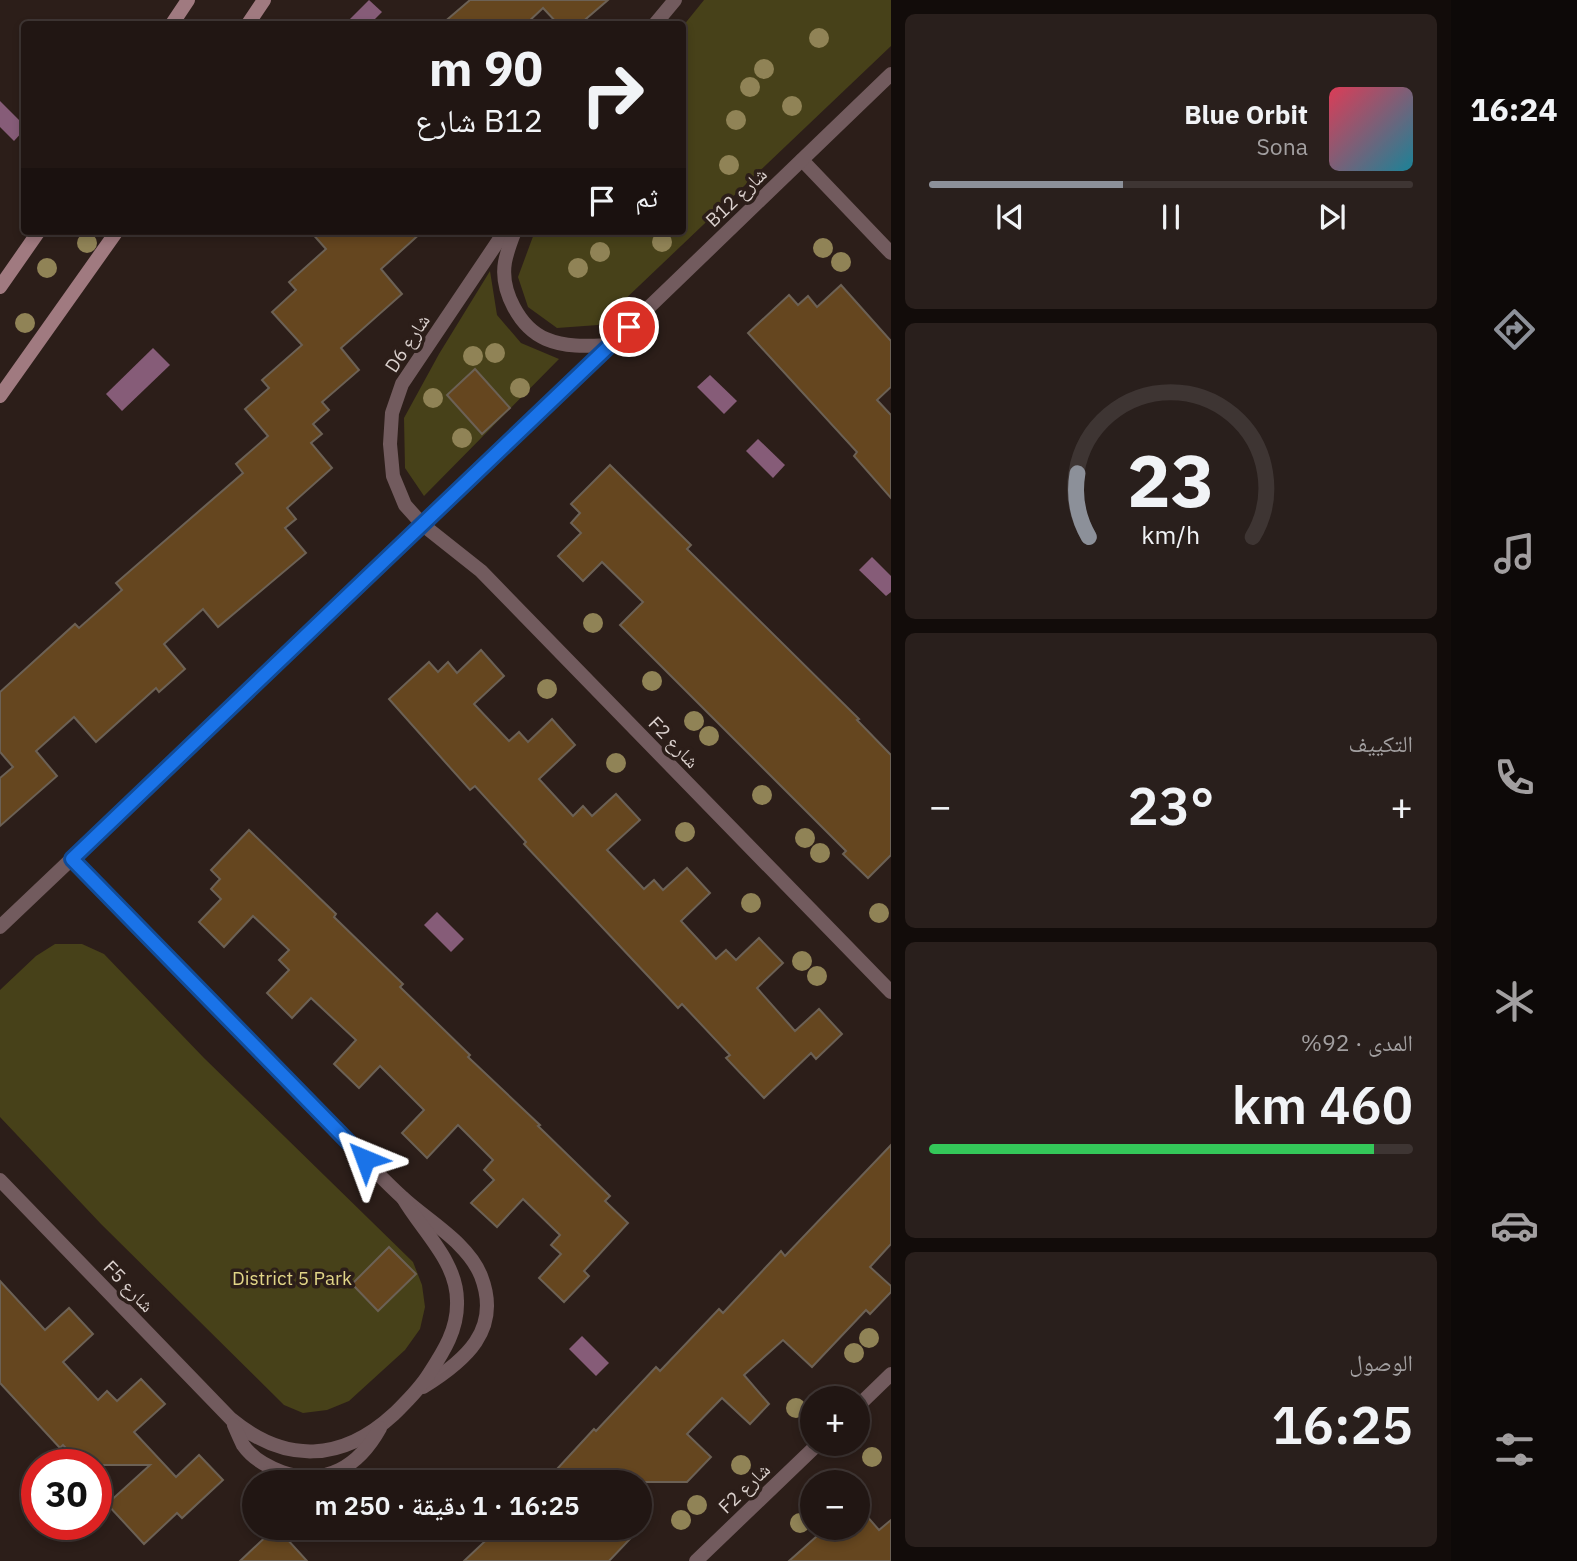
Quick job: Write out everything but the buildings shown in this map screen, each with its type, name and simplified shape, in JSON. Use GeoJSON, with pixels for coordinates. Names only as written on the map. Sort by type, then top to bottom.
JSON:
{"type":"FeatureCollection","features":[{"type":"Feature","properties":{"kind":"street"},"geometry":{"type":"LineString","coordinates":[[174,21],[188,0]]}},
{"type":"Feature","properties":{"kind":"street"},"geometry":{"type":"LineString","coordinates":[[250,21],[264,0]]}},
{"type":"Feature","properties":{"kind":"street"},"geometry":{"type":"LineString","coordinates":[[658,21],[675,0]]}},
{"type":"Feature","properties":{"kind":"street","name":"B12 شارع"},"geometry":{"type":"LineString","coordinates":[[0,927],[423,525],[891,74]]}},
{"type":"Feature","properties":{"kind":"street"},"geometry":{"type":"LineString","coordinates":[[802,160],[891,253]]}},
{"type":"Feature","properties":{"kind":"street"},"geometry":{"type":"LineString","coordinates":[[0,287],[37,235]]}},
{"type":"Feature","properties":{"kind":"street"},"geometry":{"type":"LineString","coordinates":[[0,396],[114,235]]}},
{"type":"Feature","properties":{"kind":"street","name":"D6 شارع"},"geometry":{"type":"LineString","coordinates":[[423,525],[405,505],[393,476],[390,444],[392,414],[402,384],[502,235]]}},
{"type":"Feature","properties":{"kind":"street"},"geometry":{"type":"LineString","coordinates":[[514,235],[504,264],[507,294],[521,320],[545,339],[573,346],[611,345]]}},
{"type":"Feature","properties":{"kind":"street","name":"F2 شارع"},"geometry":{"type":"LineString","coordinates":[[423,525],[481,571],[891,992]]}},
{"type":"Feature","properties":{"kind":"street","name":"F5 شارع"},"geometry":{"type":"LineString","coordinates":[[72,859],[403,1199],[469,1256],[481,1275],[486,1298],[485,1322],[476,1343],[461,1361],[419,1389]]}},
{"type":"Feature","properties":{"kind":"street","name":"F5 شارع"},"geometry":{"type":"LineString","coordinates":[[0,1180],[231,1419],[249,1434],[270,1444],[293,1450],[312,1451],[348,1445],[380,1426],[419,1389],[446,1348],[455,1325],[457,1300],[453,1275],[442,1253],[403,1199]]}},
{"type":"Feature","properties":{"kind":"street"},"geometry":{"type":"LineString","coordinates":[[870,1394],[891,1374]]}},
{"type":"Feature","properties":{"kind":"street","name":"F5 شارع"},"geometry":{"type":"LineString","coordinates":[[231,1419],[244,1447],[268,1467],[297,1477],[318,1477],[338,1472],[356,1460],[370,1445],[380,1426]]}},
{"type":"Feature","properties":{"kind":"street","name":"F2 شارع"},"geometry":{"type":"LineString","coordinates":[[696,1561],[805,1456]]}},
{"type":"Feature","properties":{"kind":"green space"},"geometry":{"type":"Polygon","coordinates":[[[704,0],[891,0],[891,46],[598,325],[557,328],[528,307],[518,277],[534,235],[686,235],[686,22],[704,0]]]}},
{"type":"Feature","properties":{"kind":"green space"},"geometry":{"type":"Polygon","coordinates":[[[490,271],[497,315],[521,343],[559,359],[424,496],[405,468],[404,418],[439,354],[490,271]]]}},
{"type":"Feature","properties":{"kind":"green space","name":"District 5 Park"},"geometry":{"type":"Polygon","coordinates":[[[55,944],[82,944],[104,954],[204,1058],[413,1262],[422,1285],[425,1307],[420,1329],[405,1350],[349,1401],[327,1410],[303,1413],[284,1405],[101,1224],[0,1117],[0,990],[36,956],[55,944]]]}},
{"type":"Feature","properties":{"kind":"shaded area"},"geometry":{"type":"Polygon","coordinates":[[[369,0],[382,12],[373,21],[348,21],[369,0]]]}},
{"type":"Feature","properties":{"kind":"shaded area"},"geometry":{"type":"Polygon","coordinates":[[[0,101],[21,122],[21,133],[14,141],[0,127],[0,101]]]}},
{"type":"Feature","properties":{"kind":"shaded area"},"geometry":{"type":"Polygon","coordinates":[[[153,348],[170,365],[122,411],[106,394],[153,348]]]}},
{"type":"Feature","properties":{"kind":"shaded area"},"geometry":{"type":"Polygon","coordinates":[[[710,375],[737,401],[724,414],[697,387],[710,375]]]}},
{"type":"Feature","properties":{"kind":"shaded area"},"geometry":{"type":"Polygon","coordinates":[[[758,439],[785,465],[773,478],[746,451],[758,439]]]}},
{"type":"Feature","properties":{"kind":"shaded area"},"geometry":{"type":"Polygon","coordinates":[[[872,557],[891,576],[891,592],[886,596],[859,570],[872,557]]]}},
{"type":"Feature","properties":{"kind":"shaded area"},"geometry":{"type":"Polygon","coordinates":[[[437,912],[464,939],[451,952],[424,925],[437,912]]]}},
{"type":"Feature","properties":{"kind":"shaded area"},"geometry":{"type":"Polygon","coordinates":[[[582,1336],[609,1363],[596,1376],[569,1349],[582,1336]]]}},
{"type":"Feature","properties":{"kind":"route"},"geometry":{"type":"LineString","coordinates":[[365,1159],[72,859],[629,327]]}}]}
